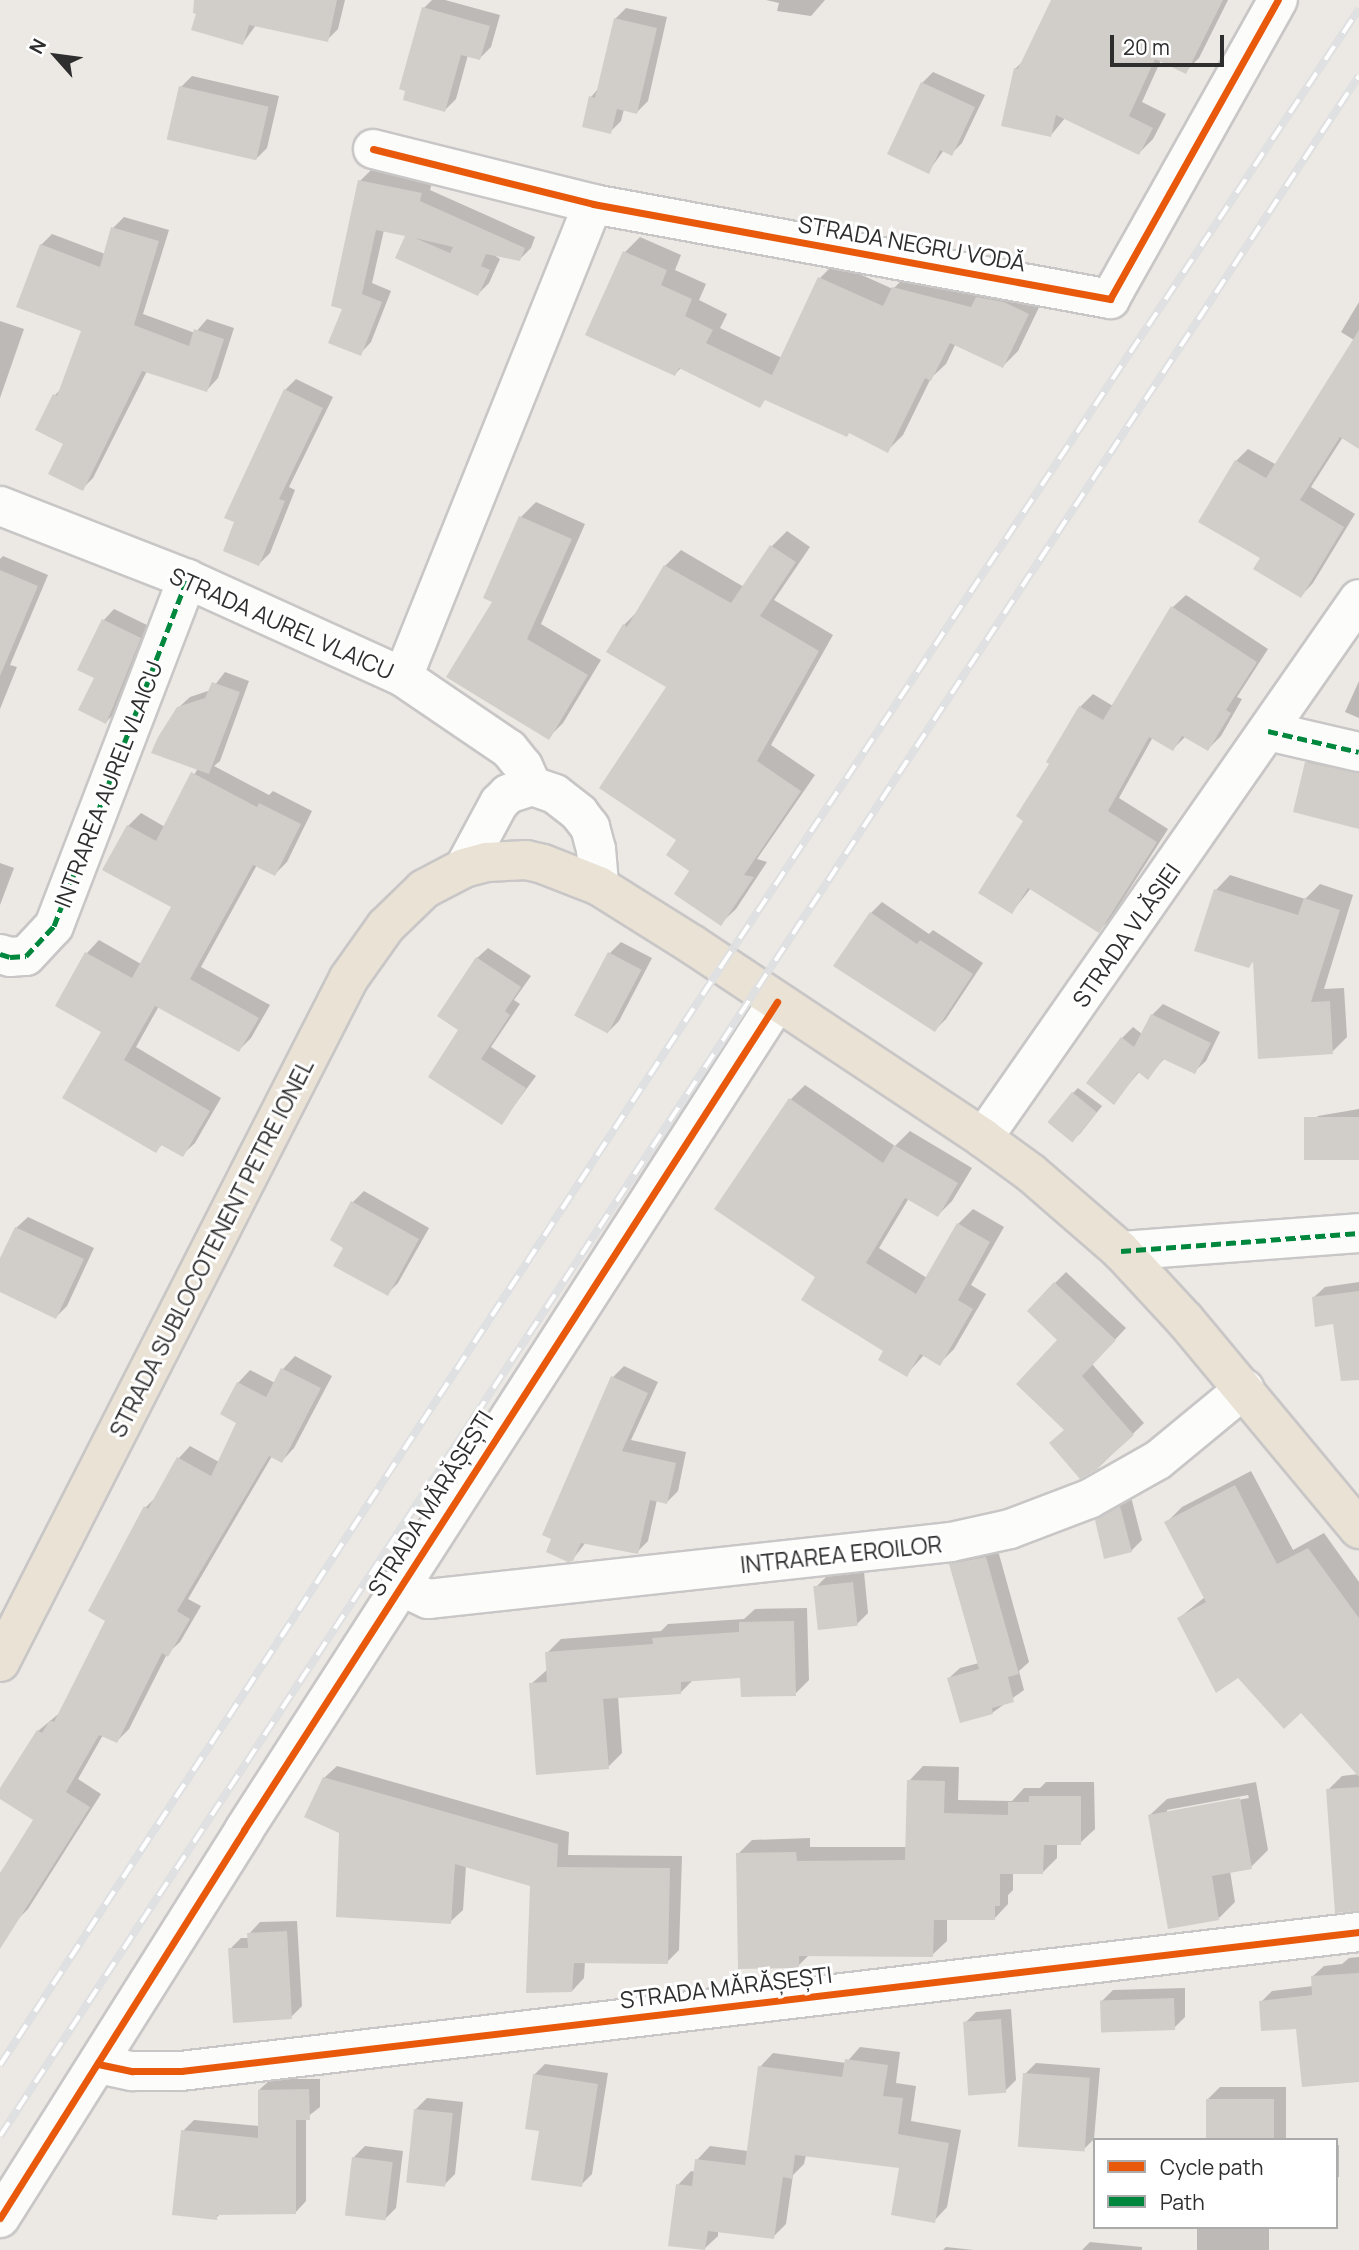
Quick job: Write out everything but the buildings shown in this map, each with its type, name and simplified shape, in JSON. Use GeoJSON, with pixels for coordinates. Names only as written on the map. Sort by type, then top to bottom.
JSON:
{"type":"FeatureCollection","features":[{"type":"Feature","properties":{"kind":"main road","name":"STRADA SUBLOCOTENENT PETRE IONEL"},"geometry":{"type":"LineString","coordinates":[[0,1662],[349,978],[386,926],[424,890],[464,867],[487,862],[526,860],[559,869],[599,886],[984,1138],[1073,1208],[1121,1251],[1244,1389],[1359,1529]]}},
{"type":"Feature","properties":{"kind":"street","name":"STRADA NEGRU VODĂ"},"geometry":{"type":"LineString","coordinates":[[373,149],[593,204],[1110,299],[1279,0]]}},
{"type":"Feature","properties":{"kind":"street"},"geometry":{"type":"LineString","coordinates":[[403,677],[593,204]]}},
{"type":"Feature","properties":{"kind":"street","name":"STRADA AUREL VLAICU"},"geometry":{"type":"LineString","coordinates":[[0,506],[187,579],[403,677],[441,699],[509,749],[523,766],[531,786]]}},
{"type":"Feature","properties":{"kind":"street","name":"INTRAREA AUREL VLAICU"},"geometry":{"type":"LineString","coordinates":[[0,954],[10,957],[26,956],[54,926],[187,579]]}},
{"type":"Feature","properties":{"kind":"street","name":"STRADA VLĂSIEI"},"geometry":{"type":"LineString","coordinates":[[984,1138],[1359,599]]}},
{"type":"Feature","properties":{"kind":"street"},"geometry":{"type":"LineString","coordinates":[[1268,731],[1359,752]]}},
{"type":"Feature","properties":{"kind":"street"},"geometry":{"type":"LineString","coordinates":[[464,867],[499,803],[519,788],[531,786],[555,794],[579,813],[590,827],[596,849],[599,886]]}},
{"type":"Feature","properties":{"kind":"street","name":"STRADA MĂRĂȘEȘTI"},"geometry":{"type":"LineString","coordinates":[[0,2218],[400,1586],[777,1002]]}},
{"type":"Feature","properties":{"kind":"street"},"geometry":{"type":"LineString","coordinates":[[1121,1251],[1359,1233]]}},
{"type":"Feature","properties":{"kind":"street","name":"INTRAREA EROILOR"},"geometry":{"type":"LineString","coordinates":[[400,1586],[428,1599],[951,1542],[1010,1529],[1089,1499],[1158,1460],[1244,1389]]}},
{"type":"Feature","properties":{"kind":"street","name":"STRADA MĂRĂȘEȘTI"},"geometry":{"type":"LineString","coordinates":[[98,2064],[132,2071],[181,2071],[1359,1932]]}},
{"type":"Feature","properties":{"kind":"railway"},"geometry":{"type":"LineString","coordinates":[[0,2065],[722,965],[1359,9]]}},
{"type":"Feature","properties":{"kind":"railway"},"geometry":{"type":"LineString","coordinates":[[0,2136],[1359,76]]}},
{"type":"Feature","properties":{"kind":"marked path"},"geometry":{"type":"LineString","coordinates":[[0,954],[10,957],[26,956],[54,926],[187,579]]}},
{"type":"Feature","properties":{"kind":"marked path"},"geometry":{"type":"LineString","coordinates":[[1268,731],[1359,752]]}},
{"type":"Feature","properties":{"kind":"marked path"},"geometry":{"type":"LineString","coordinates":[[1121,1251],[1359,1233]]}},
{"type":"Feature","properties":{"kind":"cycle path"},"geometry":{"type":"LineString","coordinates":[[373,149],[593,204],[1110,299],[1278,0]]}},
{"type":"Feature","properties":{"kind":"cycle path"},"geometry":{"type":"LineString","coordinates":[[0,2218],[244,1830],[777,1002]]}},
{"type":"Feature","properties":{"kind":"cycle path"},"geometry":{"type":"LineString","coordinates":[[98,2064],[132,2071],[181,2071],[1359,1932]]}}]}
